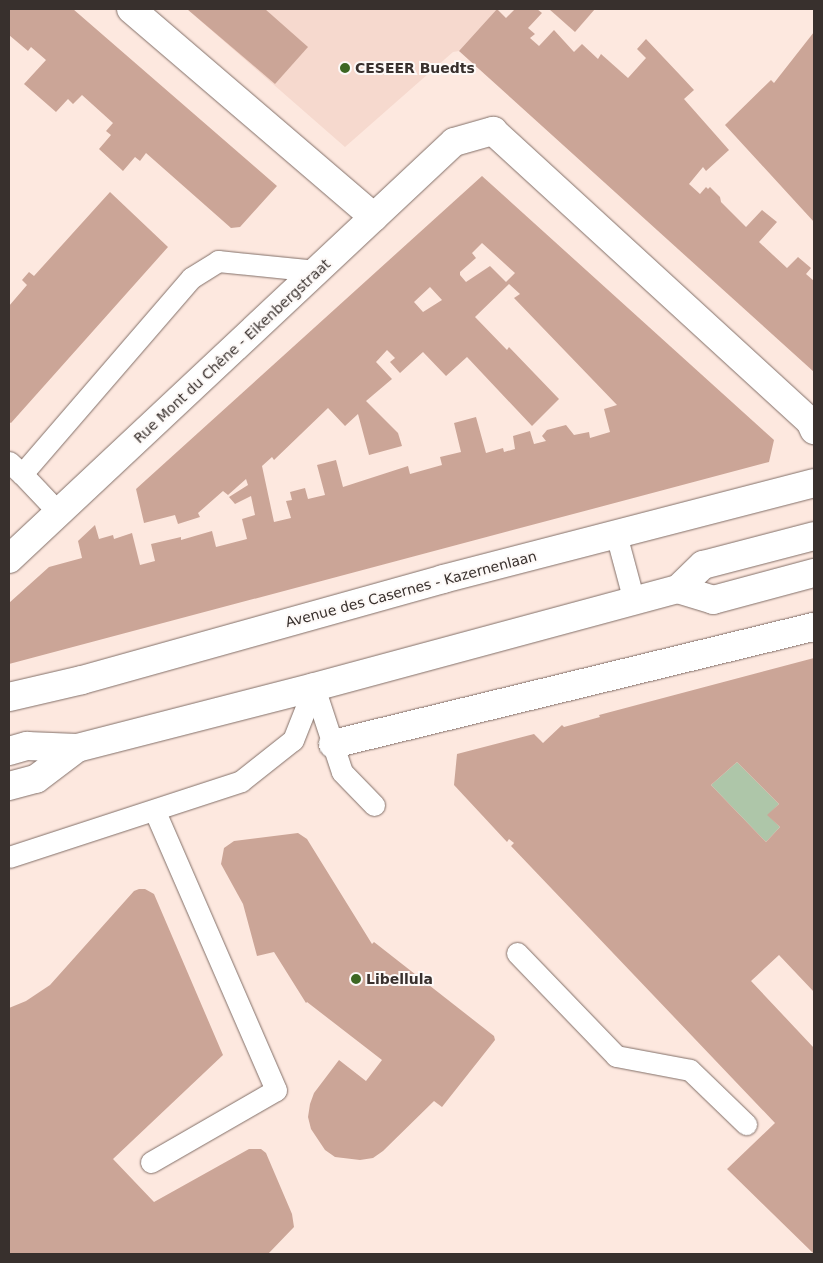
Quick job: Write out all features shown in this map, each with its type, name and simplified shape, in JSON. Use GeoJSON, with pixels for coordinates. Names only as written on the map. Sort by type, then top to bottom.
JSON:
{"type":"FeatureCollection","features":[{"type":"Feature","properties":{"kind":"street"},"geometry":{"type":"LineString","coordinates":[[132,9],[374,217]]}},
{"type":"Feature","properties":{"kind":"street","name":"Rue Mont du Chêne - Eikenbergstraat"},"geometry":{"type":"LineString","coordinates":[[9,559],[454,142],[493,131],[810,421],[814,430]]}},
{"type":"Feature","properties":{"kind":"street","name":"Avenue des Casernes - Kazernenlaan"},"geometry":{"type":"LineString","coordinates":[[9,697],[82,680],[443,579],[814,483]]}},
{"type":"Feature","properties":{"kind":"street"},"geometry":{"type":"LineString","coordinates":[[9,750],[27,746],[77,748],[314,687],[678,589],[703,565],[814,536]]}},
{"type":"Feature","properties":{"kind":"street"},"geometry":{"type":"LineString","coordinates":[[678,589],[713,600],[814,573]]}},
{"type":"Feature","properties":{"kind":"street"},"geometry":{"type":"LineString","coordinates":[[333,744],[814,627]]}},
{"type":"Feature","properties":{"kind":"street"},"geometry":{"type":"LineString","coordinates":[[9,786],[36,779],[77,748]]}},
{"type":"Feature","properties":{"kind":"lane"},"geometry":{"type":"LineString","coordinates":[[59,513],[15,468],[191,278],[218,261],[316,272]]}},
{"type":"Feature","properties":{"kind":"lane"},"geometry":{"type":"LineString","coordinates":[[616,534],[634,601]]}},
{"type":"Feature","properties":{"kind":"lane"},"geometry":{"type":"LineString","coordinates":[[314,687],[342,772],[374,805]]}},
{"type":"Feature","properties":{"kind":"lane"},"geometry":{"type":"LineString","coordinates":[[9,857],[241,781],[293,740],[314,687]]}},
{"type":"Feature","properties":{"kind":"lane"},"geometry":{"type":"LineString","coordinates":[[150,1162],[276,1090],[154,810]]}},
{"type":"Feature","properties":{"kind":"lane"},"geometry":{"type":"LineString","coordinates":[[517,953],[616,1056],[690,1070],[746,1124]]}},
{"type":"Feature","properties":{"kind":"shaded area","name":"CESEER Buedts"},"geometry":{"type":"Polygon","coordinates":[[[187,9],[497,9],[459,51],[453,52],[345,147],[187,9]]]}},
{"type":"Feature","properties":{"kind":"green space"},"geometry":{"type":"Polygon","coordinates":[[[737,762],[779,804],[768,815],[780,827],[766,842],[711,785],[737,762]]]}},
{"type":"Feature","properties":{"kind":"building"},"geometry":{"type":"Polygon","coordinates":[[[9,9],[73,9],[277,186],[240,227],[231,228],[146,153],[140,161],[135,157],[123,171],[99,149],[111,135],[106,131],[113,123],[82,95],[73,104],[68,99],[56,112],[24,84],[46,60],[31,47],[28,51],[9,35],[9,9]]]}},
{"type":"Feature","properties":{"kind":"building"},"geometry":{"type":"Polygon","coordinates":[[[187,9],[265,9],[308,47],[275,84],[187,9]]]}},
{"type":"Feature","properties":{"kind":"building"},"geometry":{"type":"Polygon","coordinates":[[[497,9],[506,18],[515,9],[537,9],[542,13],[528,28],[535,34],[530,38],[539,46],[554,30],[574,52],[582,44],[598,59],[601,54],[628,78],[646,58],[637,49],[646,39],[694,90],[684,99],[729,150],[706,171],[703,167],[689,184],[700,194],[706,187],[708,189],[710,187],[720,197],[721,202],[746,227],[762,210],[777,222],[759,242],[787,268],[798,257],[811,268],[806,274],[814,281],[814,372],[459,51],[497,9]]]}},
{"type":"Feature","properties":{"kind":"building"},"geometry":{"type":"Polygon","coordinates":[[[549,9],[595,9],[575,32],[549,9]]]}},
{"type":"Feature","properties":{"kind":"building"},"geometry":{"type":"Polygon","coordinates":[[[814,32],[814,222],[725,125],[771,80],[774,83],[814,32]]]}},
{"type":"Feature","properties":{"kind":"building"},"geometry":{"type":"Polygon","coordinates":[[[482,176],[774,440],[769,462],[9,664],[9,603],[49,567],[82,558],[78,541],[95,525],[99,539],[113,535],[114,539],[132,533],[140,565],[155,561],[151,544],[181,537],[181,540],[212,531],[216,547],[247,539],[242,519],[255,515],[251,496],[235,504],[229,497],[248,485],[246,479],[228,495],[223,491],[198,513],[200,517],[178,524],[175,515],[144,523],[136,489],[482,176]],[[482,243],[472,253],[476,258],[460,272],[460,275],[466,282],[490,266],[506,282],[515,273],[482,243]],[[509,284],[475,317],[507,350],[509,347],[559,399],[532,426],[467,357],[446,376],[423,352],[400,373],[390,362],[395,358],[387,350],[376,362],[392,379],[366,401],[398,433],[402,446],[369,455],[358,414],[345,426],[328,408],[274,460],[272,457],[262,466],[274,522],[291,518],[286,501],[292,500],[290,492],[305,488],[308,499],[325,495],[317,465],[336,460],[343,487],[408,466],[410,474],[442,465],[440,457],[461,452],[454,423],[476,417],[486,453],[503,448],[504,452],[515,449],[513,436],[530,431],[534,444],[546,441],[542,436],[547,430],[566,425],[574,435],[589,432],[590,438],[610,432],[604,409],[617,405],[514,298],[520,294],[509,284]],[[430,287],[414,302],[423,312],[442,300],[430,287]]]}},
{"type":"Feature","properties":{"kind":"building"},"geometry":{"type":"Polygon","coordinates":[[[110,192],[168,247],[11,423],[9,422],[9,306],[27,285],[22,280],[29,272],[34,276],[110,192]]]}},
{"type":"Feature","properties":{"kind":"building"},"geometry":{"type":"Polygon","coordinates":[[[814,658],[814,992],[779,955],[751,981],[814,1048],[814,1254],[727,1169],[775,1123],[511,846],[514,843],[509,839],[507,842],[454,785],[457,754],[534,734],[543,743],[562,725],[564,727],[600,717],[599,715],[814,658]],[[737,762],[711,785],[766,842],[780,827],[767,815],[779,804],[737,762]]]}},
{"type":"Feature","properties":{"kind":"building","name":"Libellula"},"geometry":{"type":"Polygon","coordinates":[[[298,833],[307,839],[372,944],[374,942],[494,1036],[495,1040],[442,1107],[434,1101],[383,1151],[373,1158],[360,1160],[335,1157],[325,1150],[311,1129],[308,1117],[314,1093],[339,1060],[366,1081],[382,1060],[306,1003],[274,952],[257,956],[243,904],[221,864],[224,848],[234,841],[298,833]]]}},
{"type":"Feature","properties":{"kind":"building"},"geometry":{"type":"Polygon","coordinates":[[[145,889],[154,894],[223,1055],[113,1159],[154,1202],[249,1149],[261,1149],[266,1153],[292,1214],[294,1227],[268,1254],[9,1254],[9,1008],[26,1001],[50,985],[134,891],[145,889]]]}},
{"type":"Feature","properties":{"kind":"place","name":"CESEER Buedts"},"geometry":{"type":"Point","coordinates":[345,68]}},
{"type":"Feature","properties":{"kind":"place","name":"Libellula"},"geometry":{"type":"Point","coordinates":[356,979]}}]}
